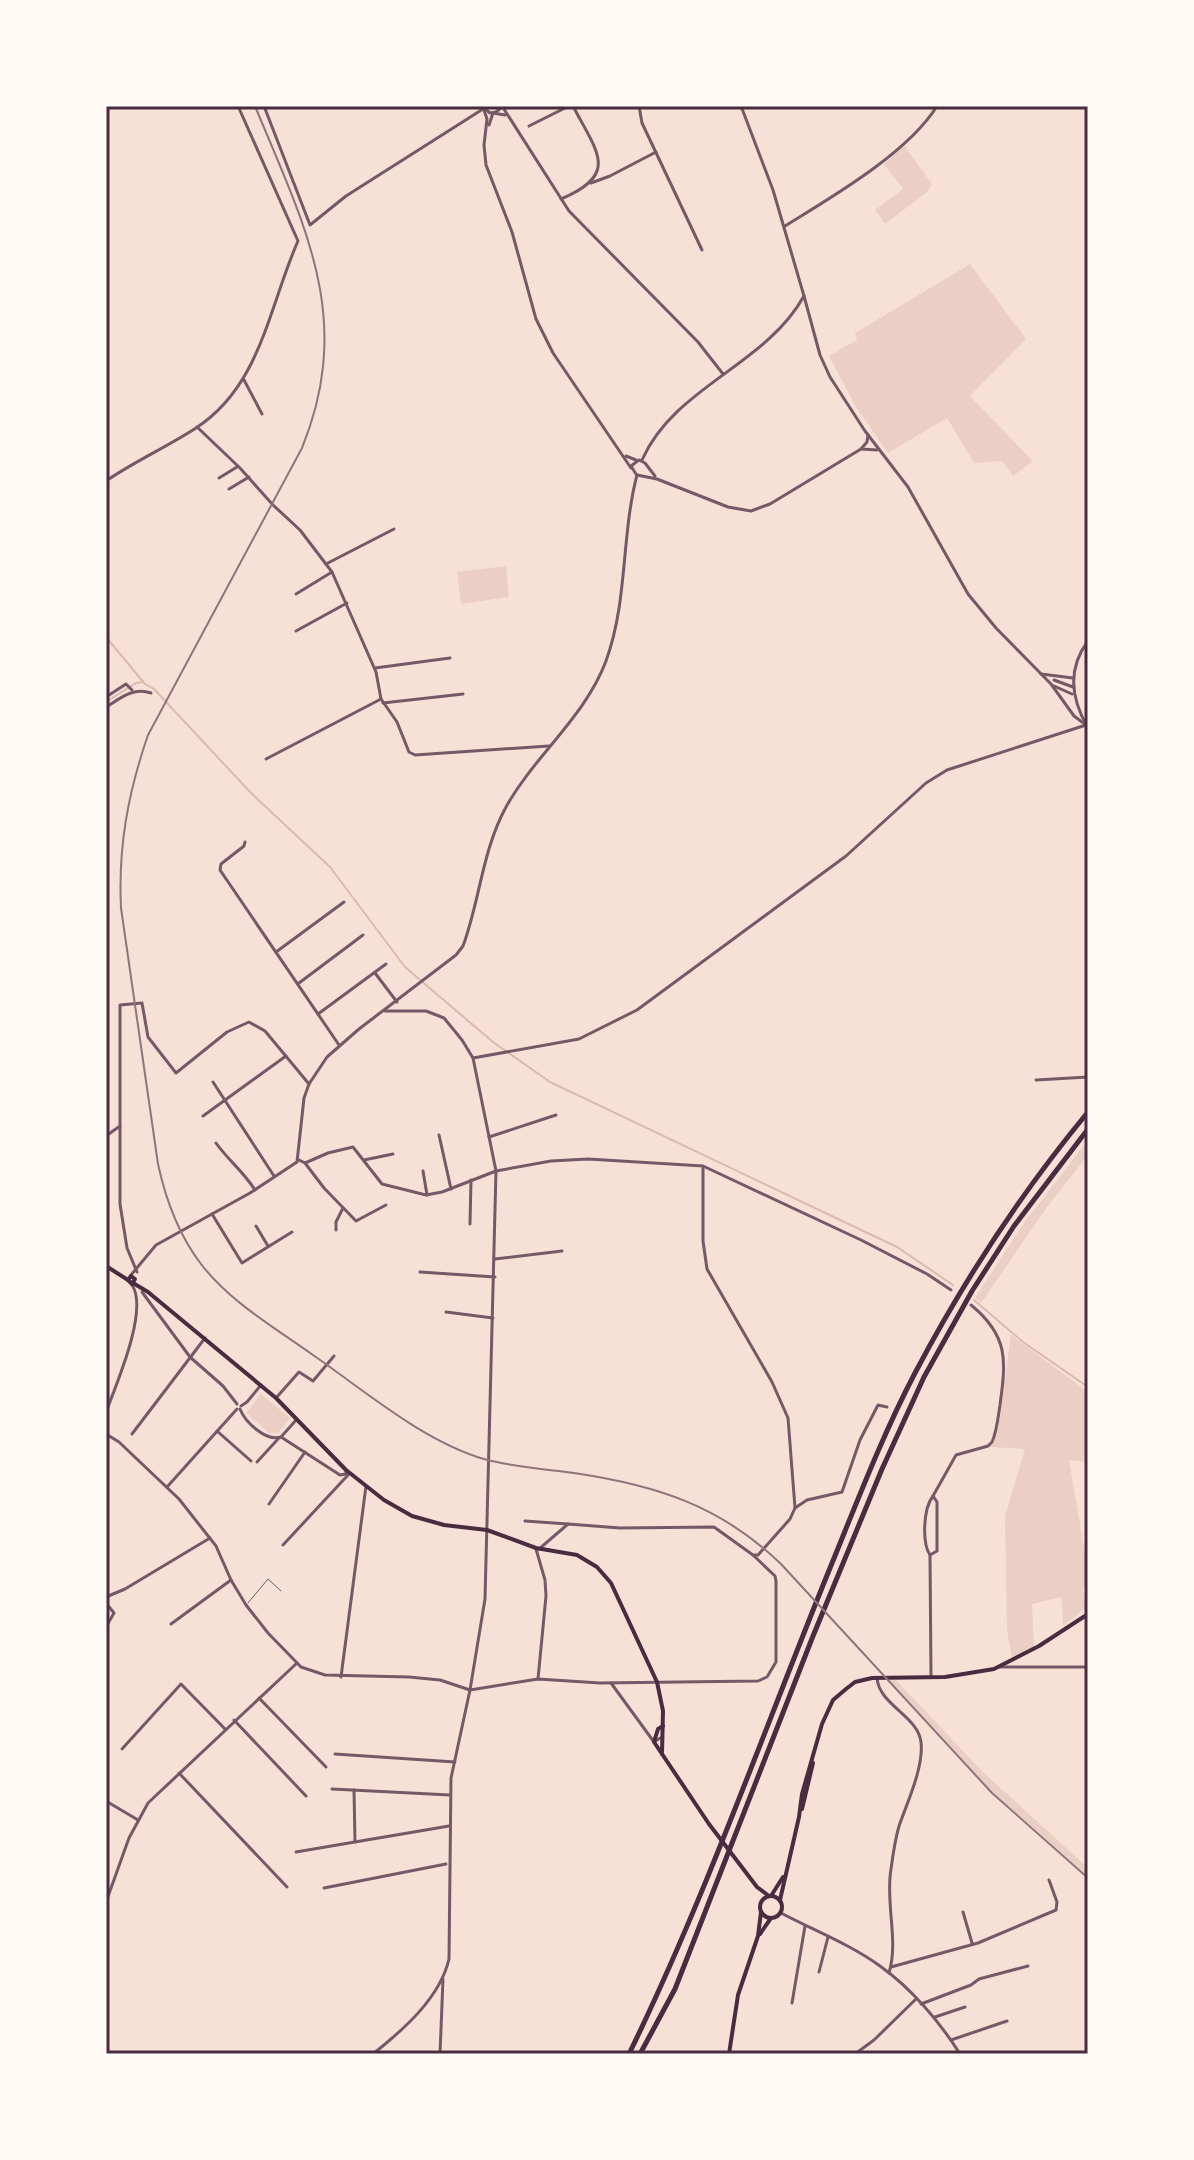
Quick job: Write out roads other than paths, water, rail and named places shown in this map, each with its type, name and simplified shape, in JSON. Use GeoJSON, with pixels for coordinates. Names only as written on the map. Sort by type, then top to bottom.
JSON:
{"type":"FeatureCollection","features":[{"type":"Feature","properties":{"kind":"highway"},"geometry":{"type":"LineString","coordinates":[[629,2054],[712,1866],[866,1478],[913,1376],[963,1285],[1005,1220],[1088,1112]]}},
{"type":"Feature","properties":{"kind":"highway"},"geometry":{"type":"LineString","coordinates":[[640,2054],[675,1989],[819,1622],[924,1377],[972,1291],[1014,1226],[1088,1129]]}},
{"type":"Feature","properties":{"kind":"main road"},"geometry":{"type":"LineString","coordinates":[[106,1266],[133,1276],[145,1291],[276,1398],[348,1471],[412,1516],[444,1525],[487,1530],[538,1549],[577,1555],[597,1567],[611,1583],[657,1682],[662,1754]]}},
{"type":"Feature","properties":{"kind":"main road"},"geometry":{"type":"LineString","coordinates":[[758,1936],[771,1918],[781,1913],[780,1900],[802,1794],[822,1724],[833,1700],[855,1682],[874,1678],[961,1675],[999,1667],[1058,1635],[1088,1614]]}},
{"type":"Feature","properties":{"kind":"main road"},"geometry":{"type":"LineString","coordinates":[[660,1728],[654,1742],[716,1834],[757,1887],[780,1900]]}},
{"type":"Feature","properties":{"kind":"main road"},"geometry":{"type":"LineString","coordinates":[[761,1902],[770,1896],[786,1872]]}},
{"type":"Feature","properties":{"kind":"main road"},"geometry":{"type":"LineString","coordinates":[[729,2054],[738,1995],[758,1936],[761,1902],[757,1887]]}},
{"type":"Feature","properties":{"kind":"main road"},"geometry":{"type":"LineString","coordinates":[[761,1912],[771,1918]]}},
{"type":"Feature","properties":{"kind":"street"},"geometry":{"type":"LineString","coordinates":[[106,481],[197,427],[218,410],[244,380],[298,241],[238,106]]}},
{"type":"Feature","properties":{"kind":"street"},"geometry":{"type":"LineString","coordinates":[[264,106],[310,225],[346,196],[483,108]]}},
{"type":"Feature","properties":{"kind":"street"},"geometry":{"type":"LineString","coordinates":[[485,134],[493,113],[502,106],[566,207],[698,342],[723,374]]}},
{"type":"Feature","properties":{"kind":"street"},"geometry":{"type":"LineString","coordinates":[[529,126],[571,106],[599,158],[598,169],[590,183]]}},
{"type":"Feature","properties":{"kind":"street"},"geometry":{"type":"LineString","coordinates":[[639,106],[642,123],[702,250]]}},
{"type":"Feature","properties":{"kind":"street"},"geometry":{"type":"LineString","coordinates":[[741,106],[785,226],[820,355],[830,377],[873,445]]}},
{"type":"Feature","properties":{"kind":"street"},"geometry":{"type":"LineString","coordinates":[[785,226],[845,189],[884,160],[926,121],[937,106]]}},
{"type":"Feature","properties":{"kind":"street"},"geometry":{"type":"LineString","coordinates":[[483,108],[508,117]]}},
{"type":"Feature","properties":{"kind":"street"},"geometry":{"type":"LineString","coordinates":[[483,108],[487,119],[486,165],[512,232],[541,330],[561,365],[637,475]]}},
{"type":"Feature","properties":{"kind":"street"},"geometry":{"type":"LineString","coordinates":[[561,199],[656,152]]}},
{"type":"Feature","properties":{"kind":"street"},"geometry":{"type":"LineString","coordinates":[[566,207],[573,195]]}},
{"type":"Feature","properties":{"kind":"street"},"geometry":{"type":"LineString","coordinates":[[631,468],[680,407],[781,327],[804,296]]}},
{"type":"Feature","properties":{"kind":"street"},"geometry":{"type":"LineString","coordinates":[[244,380],[262,414]]}},
{"type":"Feature","properties":{"kind":"street"},"geometry":{"type":"LineString","coordinates":[[197,427],[300,530],[332,572],[375,668],[382,701],[397,722],[407,750],[413,754],[549,746]]}},
{"type":"Feature","properties":{"kind":"street"},"geometry":{"type":"LineString","coordinates":[[861,449],[867,442],[867,434]]}},
{"type":"Feature","properties":{"kind":"street"},"geometry":{"type":"LineString","coordinates":[[867,442],[880,451],[908,487],[968,594],[1051,684],[1074,716],[1087,726]]}},
{"type":"Feature","properties":{"kind":"street"},"geometry":{"type":"LineString","coordinates":[[637,475],[643,474],[728,507],[751,511],[761,509],[861,449],[873,445]]}},
{"type":"Feature","properties":{"kind":"street"},"geometry":{"type":"LineString","coordinates":[[623,454],[646,465],[657,479]]}},
{"type":"Feature","properties":{"kind":"street"},"geometry":{"type":"LineString","coordinates":[[643,474],[646,465]]}},
{"type":"Feature","properties":{"kind":"street"},"geometry":{"type":"LineString","coordinates":[[219,478],[237,467]]}},
{"type":"Feature","properties":{"kind":"street"},"geometry":{"type":"LineString","coordinates":[[299,1160],[303,1110],[309,1084],[339,1045],[456,955],[463,946],[495,830],[516,790],[587,699],[607,657],[618,613],[627,530],[637,475]]}},
{"type":"Feature","properties":{"kind":"street"},"geometry":{"type":"LineString","coordinates":[[229,489],[249,477]]}},
{"type":"Feature","properties":{"kind":"street"},"geometry":{"type":"LineString","coordinates":[[326,564],[394,529]]}},
{"type":"Feature","properties":{"kind":"street"},"geometry":{"type":"LineString","coordinates":[[296,594],[332,572]]}},
{"type":"Feature","properties":{"kind":"street"},"geometry":{"type":"LineString","coordinates":[[296,631],[347,603]]}},
{"type":"Feature","properties":{"kind":"street"},"geometry":{"type":"LineString","coordinates":[[1087,726],[1074,695],[1073,678],[1077,660],[1088,641]]}},
{"type":"Feature","properties":{"kind":"street"},"geometry":{"type":"LineString","coordinates":[[375,668],[450,658]]}},
{"type":"Feature","properties":{"kind":"street"},"geometry":{"type":"LineString","coordinates":[[1040,674],[1073,687]]}},
{"type":"Feature","properties":{"kind":"street"},"geometry":{"type":"LineString","coordinates":[[1050,677],[1073,678]]}},
{"type":"Feature","properties":{"kind":"street"},"geometry":{"type":"LineString","coordinates":[[106,697],[126,684],[133,691]]}},
{"type":"Feature","properties":{"kind":"street"},"geometry":{"type":"LineString","coordinates":[[1051,684],[1074,695]]}},
{"type":"Feature","properties":{"kind":"street"},"geometry":{"type":"LineString","coordinates":[[106,707],[133,691],[151,693]]}},
{"type":"Feature","properties":{"kind":"street"},"geometry":{"type":"LineString","coordinates":[[266,759],[382,701],[463,694]]}},
{"type":"Feature","properties":{"kind":"street"},"geometry":{"type":"LineString","coordinates":[[473,1058],[579,1039],[637,1010],[846,856],[926,783],[947,770],[1087,726]]}},
{"type":"Feature","properties":{"kind":"street"},"geometry":{"type":"LineString","coordinates":[[245,842],[221,864],[220,870],[339,1045]]}},
{"type":"Feature","properties":{"kind":"street"},"geometry":{"type":"LineString","coordinates":[[276,952],[344,902]]}},
{"type":"Feature","properties":{"kind":"street"},"geometry":{"type":"LineString","coordinates":[[298,984],[363,935]]}},
{"type":"Feature","properties":{"kind":"street"},"geometry":{"type":"LineString","coordinates":[[318,1014],[386,964]]}},
{"type":"Feature","properties":{"kind":"street"},"geometry":{"type":"LineString","coordinates":[[375,972],[397,1002]]}},
{"type":"Feature","properties":{"kind":"street"},"geometry":{"type":"LineString","coordinates":[[106,1412],[131,1347],[137,1298],[121,1220],[122,1003],[142,1003],[148,1037],[176,1073],[227,1032],[245,1023],[261,1027],[309,1084]]}},
{"type":"Feature","properties":{"kind":"street"},"geometry":{"type":"LineString","coordinates":[[385,1011],[426,1011],[444,1018],[473,1058],[496,1171],[485,1599],[450,1795],[449,1946],[443,1979],[440,2054]]}},
{"type":"Feature","properties":{"kind":"street"},"geometry":{"type":"LineString","coordinates":[[203,1116],[286,1056]]}},
{"type":"Feature","properties":{"kind":"street"},"geometry":{"type":"LineString","coordinates":[[1036,1080],[1088,1077]]}},
{"type":"Feature","properties":{"kind":"street"},"geometry":{"type":"LineString","coordinates":[[213,1082],[275,1177]]}},
{"type":"Feature","properties":{"kind":"street"},"geometry":{"type":"LineString","coordinates":[[489,1137],[556,1115]]}},
{"type":"Feature","properties":{"kind":"street"},"geometry":{"type":"LineString","coordinates":[[106,1136],[120,1126]]}},
{"type":"Feature","properties":{"kind":"street"},"geometry":{"type":"LineString","coordinates":[[439,1135],[451,1189]]}},
{"type":"Feature","properties":{"kind":"street"},"geometry":{"type":"LineString","coordinates":[[216,1143],[229,1161],[241,1169],[255,1190]]}},
{"type":"Feature","properties":{"kind":"street"},"geometry":{"type":"LineString","coordinates":[[305,1163],[349,1147],[356,1149],[382,1184],[427,1195],[496,1171],[539,1162],[578,1159],[703,1166],[887,1253],[951,1290]]}},
{"type":"Feature","properties":{"kind":"street"},"geometry":{"type":"LineString","coordinates":[[364,1160],[393,1154]]}},
{"type":"Feature","properties":{"kind":"street"},"geometry":{"type":"LineString","coordinates":[[299,1160],[356,1221],[386,1205]]}},
{"type":"Feature","properties":{"kind":"street"},"geometry":{"type":"LineString","coordinates":[[133,1276],[156,1245],[255,1190],[299,1160]]}},
{"type":"Feature","properties":{"kind":"street"},"geometry":{"type":"LineString","coordinates":[[703,1166],[703,1241],[707,1269],[772,1382],[788,1418],[795,1508],[770,1543],[761,1553],[753,1555]]}},
{"type":"Feature","properties":{"kind":"street"},"geometry":{"type":"LineString","coordinates":[[423,1171],[427,1195]]}},
{"type":"Feature","properties":{"kind":"street"},"geometry":{"type":"LineString","coordinates":[[470,1224],[471,1180]]}},
{"type":"Feature","properties":{"kind":"street"},"geometry":{"type":"LineString","coordinates":[[336,1230],[336,1222],[343,1208]]}},
{"type":"Feature","properties":{"kind":"street"},"geometry":{"type":"LineString","coordinates":[[212,1214],[242,1263],[292,1232]]}},
{"type":"Feature","properties":{"kind":"street"},"geometry":{"type":"LineString","coordinates":[[256,1226],[268,1246]]}},
{"type":"Feature","properties":{"kind":"street"},"geometry":{"type":"LineString","coordinates":[[495,1259],[562,1251]]}},
{"type":"Feature","properties":{"kind":"street"},"geometry":{"type":"LineString","coordinates":[[420,1272],[495,1277]]}},
{"type":"Feature","properties":{"kind":"street"},"geometry":{"type":"LineString","coordinates":[[137,1298],[145,1291],[153,1307],[190,1357],[223,1386],[244,1417],[265,1435],[280,1438],[340,1475],[348,1471]]}},
{"type":"Feature","properties":{"kind":"street"},"geometry":{"type":"LineString","coordinates":[[136,1310],[143,1305],[153,1307]]}},
{"type":"Feature","properties":{"kind":"street"},"geometry":{"type":"LineString","coordinates":[[931,1677],[930,1555],[927,1552],[926,1516],[929,1502],[956,1455],[988,1446],[995,1437],[1004,1372],[1004,1350],[991,1324],[971,1305]]}},
{"type":"Feature","properties":{"kind":"street"},"geometry":{"type":"LineString","coordinates":[[446,1312],[493,1318]]}},
{"type":"Feature","properties":{"kind":"street"},"geometry":{"type":"LineString","coordinates":[[132,1434],[205,1338]]}},
{"type":"Feature","properties":{"kind":"street"},"geometry":{"type":"LineString","coordinates":[[276,1398],[299,1372],[313,1381],[334,1356]]}},
{"type":"Feature","properties":{"kind":"street"},"geometry":{"type":"LineString","coordinates":[[167,1487],[261,1385]]}},
{"type":"Feature","properties":{"kind":"street"},"geometry":{"type":"LineString","coordinates":[[795,1508],[807,1500],[842,1492],[871,1418],[878,1405],[887,1407]]}},
{"type":"Feature","properties":{"kind":"street"},"geometry":{"type":"LineString","coordinates":[[257,1462],[297,1419]]}},
{"type":"Feature","properties":{"kind":"street"},"geometry":{"type":"LineString","coordinates":[[217,1431],[251,1461]]}},
{"type":"Feature","properties":{"kind":"street"},"geometry":{"type":"LineString","coordinates":[[106,1434],[119,1442],[167,1487],[210,1538],[246,1605],[301,1667],[341,1677],[440,1680],[470,1690],[538,1679],[611,1683],[758,1681],[767,1677],[776,1662],[775,1576],[753,1555],[714,1527],[620,1528],[525,1521]]}},
{"type":"Feature","properties":{"kind":"street"},"geometry":{"type":"LineString","coordinates":[[269,1504],[305,1452]]}},
{"type":"Feature","properties":{"kind":"street"},"geometry":{"type":"LineString","coordinates":[[283,1545],[348,1471]]}},
{"type":"Feature","properties":{"kind":"street"},"geometry":{"type":"LineString","coordinates":[[341,1677],[366,1486]]}},
{"type":"Feature","properties":{"kind":"street"},"geometry":{"type":"LineString","coordinates":[[930,1555],[937,1551],[937,1502],[933,1496]]}},
{"type":"Feature","properties":{"kind":"street"},"geometry":{"type":"LineString","coordinates":[[538,1679],[546,1596],[538,1549],[568,1524]]}},
{"type":"Feature","properties":{"kind":"street"},"geometry":{"type":"LineString","coordinates":[[106,1597],[125,1589],[210,1538]]}},
{"type":"Feature","properties":{"kind":"street"},"geometry":{"type":"LineString","coordinates":[[171,1624],[231,1580]]}},
{"type":"Feature","properties":{"kind":"street"},"geometry":{"type":"LineString","coordinates":[[106,1603],[114,1613],[106,1627]]}},
{"type":"Feature","properties":{"kind":"street"},"geometry":{"type":"LineString","coordinates":[[106,1902],[129,1838],[148,1803],[297,1663]]}},
{"type":"Feature","properties":{"kind":"street"},"geometry":{"type":"LineString","coordinates":[[999,1667],[1088,1667]]}},
{"type":"Feature","properties":{"kind":"street"},"geometry":{"type":"LineString","coordinates":[[874,1678],[879,1690],[919,1734],[921,1746],[890,1873],[889,1973]]}},
{"type":"Feature","properties":{"kind":"street"},"geometry":{"type":"LineString","coordinates":[[611,1683],[654,1742],[662,1737]]}},
{"type":"Feature","properties":{"kind":"street"},"geometry":{"type":"LineString","coordinates":[[122,1749],[181,1684],[225,1729]]}},
{"type":"Feature","properties":{"kind":"street"},"geometry":{"type":"LineString","coordinates":[[259,1698],[326,1767]]}},
{"type":"Feature","properties":{"kind":"street"},"geometry":{"type":"LineString","coordinates":[[234,1720],[306,1796]]}},
{"type":"Feature","properties":{"kind":"street"},"geometry":{"type":"LineString","coordinates":[[645,1730],[660,1728]]}},
{"type":"Feature","properties":{"kind":"street"},"geometry":{"type":"LineString","coordinates":[[335,1754],[455,1762]]}},
{"type":"Feature","properties":{"kind":"street"},"geometry":{"type":"LineString","coordinates":[[179,1773],[287,1887]]}},
{"type":"Feature","properties":{"kind":"street"},"geometry":{"type":"LineString","coordinates":[[332,1789],[450,1795]]}},
{"type":"Feature","properties":{"kind":"street"},"geometry":{"type":"LineString","coordinates":[[354,1790],[355,1842]]}},
{"type":"Feature","properties":{"kind":"street"},"geometry":{"type":"LineString","coordinates":[[106,1801],[138,1820]]}},
{"type":"Feature","properties":{"kind":"street"},"geometry":{"type":"LineString","coordinates":[[296,1852],[449,1826]]}},
{"type":"Feature","properties":{"kind":"street"},"geometry":{"type":"LineString","coordinates":[[324,1888],[448,1864]]}},
{"type":"Feature","properties":{"kind":"street"},"geometry":{"type":"LineString","coordinates":[[891,1967],[972,1945],[1056,1910],[1057,1902],[1049,1880]]}},
{"type":"Feature","properties":{"kind":"street"},"geometry":{"type":"LineString","coordinates":[[963,1912],[972,1945]]}},
{"type":"Feature","properties":{"kind":"street"},"geometry":{"type":"LineString","coordinates":[[781,1913],[889,1973],[921,2004],[960,2054]]}},
{"type":"Feature","properties":{"kind":"street"},"geometry":{"type":"LineString","coordinates":[[792,2003],[805,1926]]}},
{"type":"Feature","properties":{"kind":"street"},"geometry":{"type":"LineString","coordinates":[[819,1972],[828,1937]]}},
{"type":"Feature","properties":{"kind":"street"},"geometry":{"type":"LineString","coordinates":[[921,2004],[979,1979],[1028,1966]]}},
{"type":"Feature","properties":{"kind":"street"},"geometry":{"type":"LineString","coordinates":[[373,2054],[409,2022],[443,1979]]}},
{"type":"Feature","properties":{"kind":"street"},"geometry":{"type":"LineString","coordinates":[[855,2054],[916,1999]]}},
{"type":"Feature","properties":{"kind":"street"},"geometry":{"type":"LineString","coordinates":[[933,2018],[965,2007]]}},
{"type":"Feature","properties":{"kind":"street"},"geometry":{"type":"LineString","coordinates":[[951,2040],[1007,2021]]}},
{"type":"Feature","properties":{"kind":"lane"},"geometry":{"type":"LineString","coordinates":[[246,1605],[268,1579],[281,1591]]}},
{"type":"Feature","properties":{"kind":"waterway"},"geometry":{"type":"LineString","coordinates":[[106,637],[145,684],[154,689],[251,793],[330,867],[405,967],[493,1042],[550,1082],[897,1247],[953,1285]]}},
{"type":"Feature","properties":{"kind":"waterway"},"geometry":{"type":"LineString","coordinates":[[106,702],[136,683],[143,682]]}},
{"type":"Feature","properties":{"kind":"waterway"},"geometry":{"type":"LineString","coordinates":[[974,1300],[1023,1342],[1088,1387]]}},
{"type":"Feature","properties":{"kind":"railway"},"geometry":{"type":"LineString","coordinates":[[255,106],[290,191],[317,273],[323,314],[324,356],[317,401],[302,448],[148,735],[126,820],[121,863],[121,908],[158,1164],[179,1229],[201,1264],[239,1302],[395,1414],[439,1440],[495,1462],[604,1478],[659,1492],[710,1512],[758,1544],[781,1564],[992,1793],[1088,1878]]}}]}
